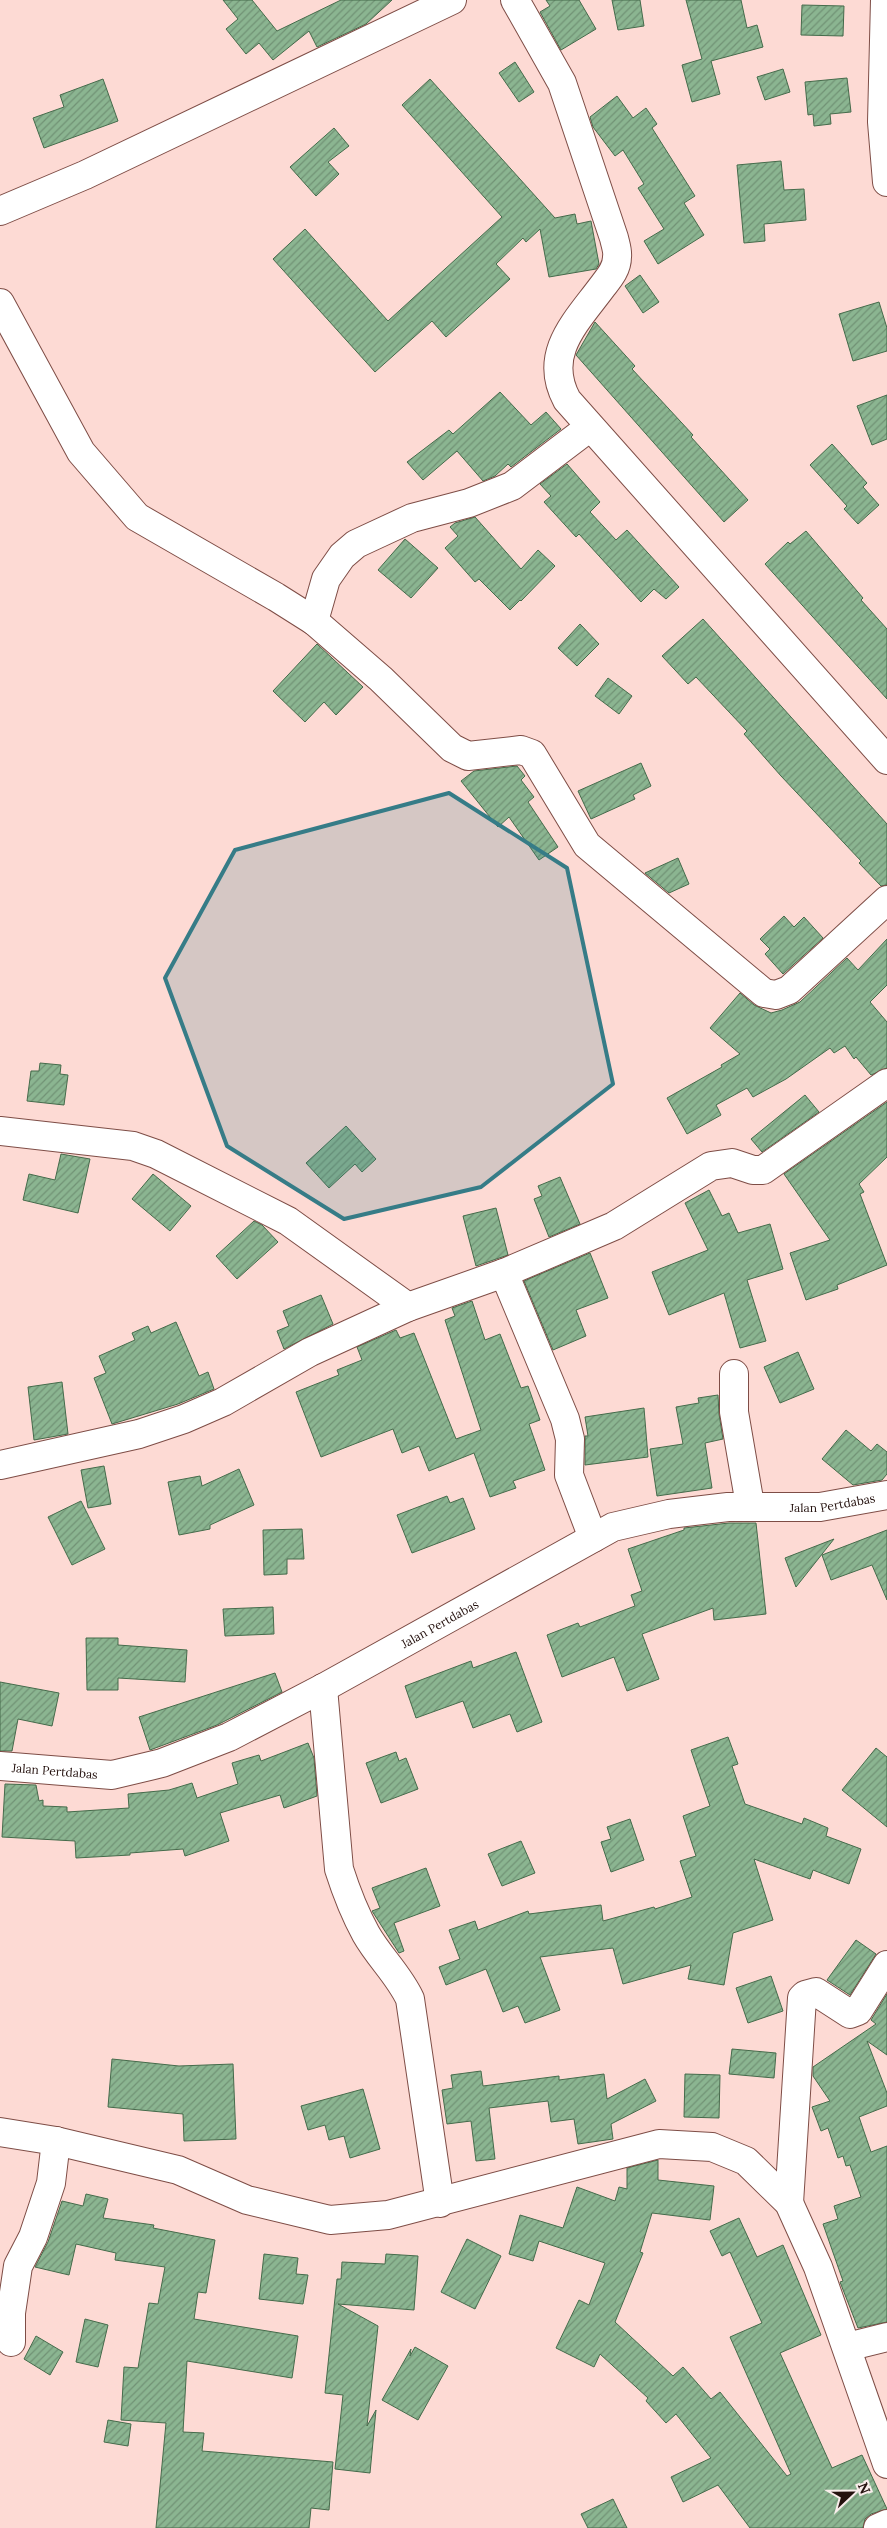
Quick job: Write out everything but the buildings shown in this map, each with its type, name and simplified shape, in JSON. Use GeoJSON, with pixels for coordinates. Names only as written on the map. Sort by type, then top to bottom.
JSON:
{"type":"FeatureCollection","features":[{"type":"Feature","properties":{"kind":"street"},"geometry":{"type":"LineString","coordinates":[[0,212],[129,155],[452,0]]}},
{"type":"Feature","properties":{"kind":"street"},"geometry":{"type":"LineString","coordinates":[[515,0],[562,84],[614,238],[618,257],[614,270],[566,335],[560,351],[559,386],[567,400],[590,427],[887,760]]}},
{"type":"Feature","properties":{"kind":"street"},"geometry":{"type":"LineString","coordinates":[[885,0],[882,122],[887,182]]}},
{"type":"Feature","properties":{"kind":"street"},"geometry":{"type":"LineString","coordinates":[[0,303],[81,452],[137,517],[276,596],[314,621],[381,679],[452,748],[468,756],[521,750],[532,754],[587,846],[764,993],[776,995],[789,990],[887,900]]}},
{"type":"Feature","properties":{"kind":"street"},"geometry":{"type":"LineString","coordinates":[[314,621],[326,579],[342,556],[356,544],[412,518],[470,503],[512,486],[590,427]]}},
{"type":"Feature","properties":{"kind":"street"},"geometry":{"type":"LineString","coordinates":[[0,1465],[139,1434],[184,1418],[223,1402],[310,1352],[408,1307],[504,1273],[614,1226],[711,1166],[732,1163],[753,1170],[763,1170],[887,1083]]}},
{"type":"Feature","properties":{"kind":"street"},"geometry":{"type":"LineString","coordinates":[[0,1131],[133,1146],[156,1154],[288,1221],[408,1307]]}},
{"type":"Feature","properties":{"kind":"street"},"geometry":{"type":"LineString","coordinates":[[504,1273],[565,1419],[570,1439],[569,1475],[593,1538]]}},
{"type":"Feature","properties":{"kind":"street"},"geometry":{"type":"LineString","coordinates":[[734,1374],[734,1412],[750,1505]]}},
{"type":"Feature","properties":{"kind":"street","name":"Jalan Pertdabas"},"geometry":{"type":"LineString","coordinates":[[0,1766],[112,1775],[162,1763],[229,1737],[440,1625],[613,1527],[669,1514],[750,1505],[820,1507],[887,1495]]}},
{"type":"Feature","properties":{"kind":"street"},"geometry":{"type":"LineString","coordinates":[[323,1688],[339,1869],[345,1888],[366,1934],[405,1988],[410,1999],[440,2202]]}},
{"type":"Feature","properties":{"kind":"street"},"geometry":{"type":"LineString","coordinates":[[789,2203],[802,1998],[816,1992],[850,2014],[858,2011],[887,1965]]}},
{"type":"Feature","properties":{"kind":"street"},"geometry":{"type":"LineString","coordinates":[[0,2132],[56,2141],[178,2170],[247,2200],[330,2220],[388,2215],[659,2144],[712,2147],[746,2161],[789,2203],[818,2268],[887,2464]]}},
{"type":"Feature","properties":{"kind":"street"},"geometry":{"type":"LineString","coordinates":[[11,2342],[11,2313],[18,2266],[33,2237],[51,2183],[56,2141]]}},
{"type":"Feature","properties":{"kind":"street"},"geometry":{"type":"LineString","coordinates":[[847,2347],[887,2337]]}},
{"type":"Feature","properties":{"kind":"street"},"geometry":{"type":"LineString","coordinates":[[878,2528],[887,2524]]}},
{"type":"Feature","properties":{"kind":"highlighted area"},"geometry":{"type":"Polygon","coordinates":[[[449,793],[567,868],[613,1084],[481,1187],[344,1219],[227,1146],[165,978],[235,850],[449,793]]]}}]}
